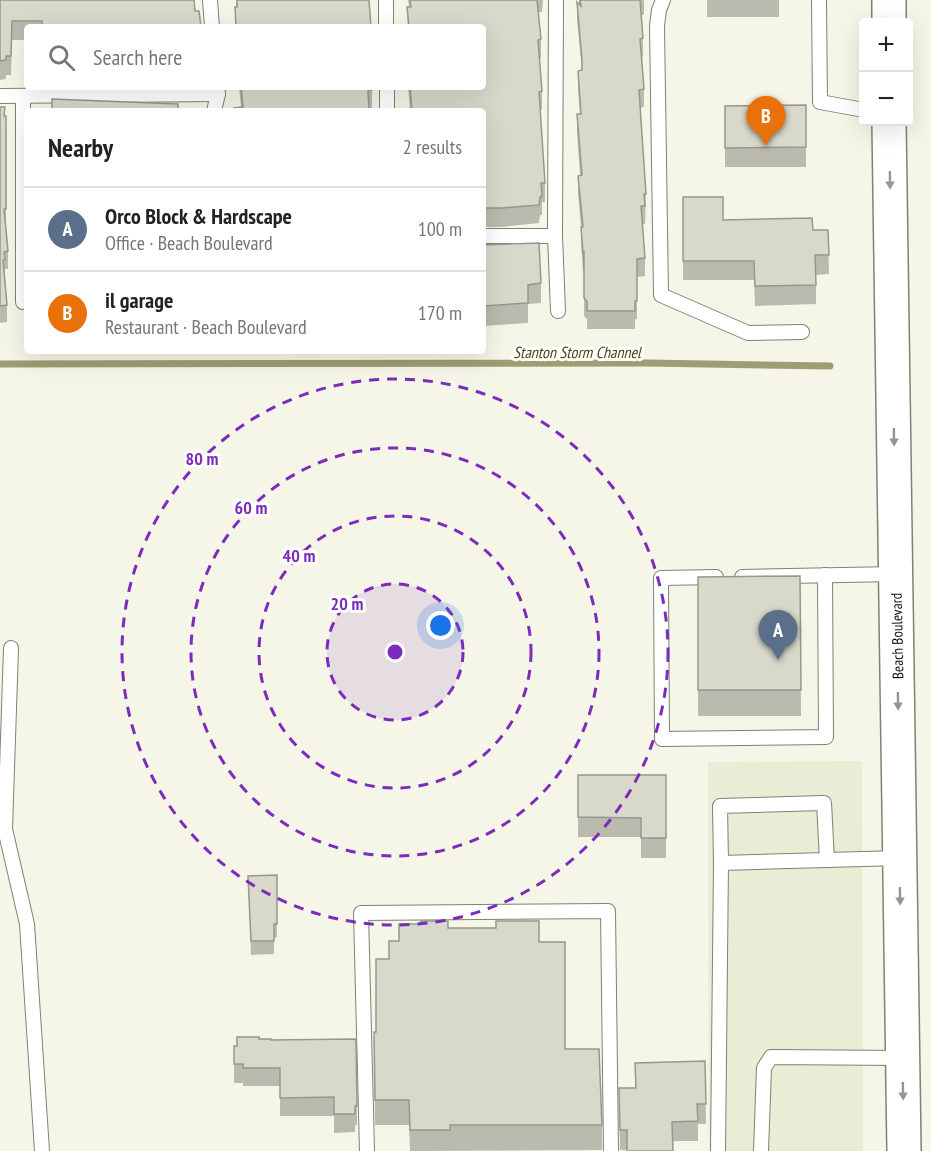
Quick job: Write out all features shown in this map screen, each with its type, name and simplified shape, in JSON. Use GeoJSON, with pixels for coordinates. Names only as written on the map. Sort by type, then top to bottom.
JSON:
{"type":"FeatureCollection","features":[{"type":"Feature","properties":{"kind":"main road"},"geometry":{"type":"LineString","coordinates":[[889,0],[889,18]]}},
{"type":"Feature","properties":{"kind":"main road","name":"Beach Boulevard"},"geometry":{"type":"LineString","coordinates":[[889,126],[904,1151]]}},
{"type":"Feature","properties":{"kind":"lane"},"geometry":{"type":"LineString","coordinates":[[210,0],[212,24]]}},
{"type":"Feature","properties":{"kind":"lane"},"geometry":{"type":"LineString","coordinates":[[386,0],[386,24]]}},
{"type":"Feature","properties":{"kind":"lane"},"geometry":{"type":"LineString","coordinates":[[556,0],[555,236],[558,311]]}},
{"type":"Feature","properties":{"kind":"lane"},"geometry":{"type":"LineString","coordinates":[[663,0],[657,26],[661,295],[748,333],[802,332]]}},
{"type":"Feature","properties":{"kind":"lane"},"geometry":{"type":"LineString","coordinates":[[819,0],[820,102],[859,109]]}},
{"type":"Feature","properties":{"kind":"lane"},"geometry":{"type":"LineString","coordinates":[[387,90],[387,108]]}},
{"type":"Feature","properties":{"kind":"lane"},"geometry":{"type":"LineString","coordinates":[[0,96],[218,91],[215,108]]}},
{"type":"Feature","properties":{"kind":"lane"},"geometry":{"type":"LineString","coordinates":[[22,96],[22,302]]}},
{"type":"Feature","properties":{"kind":"lane"},"geometry":{"type":"LineString","coordinates":[[486,236],[555,236]]}},
{"type":"Feature","properties":{"kind":"lane"},"geometry":{"type":"LineString","coordinates":[[825,575],[825,736],[662,739],[662,578],[825,575],[896,574]]}},
{"type":"Feature","properties":{"kind":"lane"},"geometry":{"type":"LineString","coordinates":[[11,648],[4,829],[27,924],[42,1151]]}},
{"type":"Feature","properties":{"kind":"lane"},"geometry":{"type":"LineString","coordinates":[[718,1151],[720,806],[824,803],[827,860]]}},
{"type":"Feature","properties":{"kind":"lane"},"geometry":{"type":"LineString","coordinates":[[721,863],[900,858]]}},
{"type":"Feature","properties":{"kind":"lane"},"geometry":{"type":"LineString","coordinates":[[367,1151],[361,913],[608,911],[611,1151]]}},
{"type":"Feature","properties":{"kind":"lane"},"geometry":{"type":"LineString","coordinates":[[761,1151],[764,1068],[771,1057],[903,1058]]}},
{"type":"Feature","properties":{"kind":"shaded area"},"geometry":{"type":"Polygon","coordinates":[[[862,761],[863,1151],[709,1151],[708,762],[862,761]]]}},
{"type":"Feature","properties":{"kind":"building"},"geometry":{"type":"Polygon","coordinates":[[[0,0],[194,0],[195,11],[199,11],[201,24],[42,24],[42,21],[12,21],[11,56],[6,56],[6,60],[0,61],[0,0]]]}},
{"type":"Feature","properties":{"kind":"building"},"geometry":{"type":"Polygon","coordinates":[[[237,0],[369,0],[371,24],[236,24],[235,7],[237,7],[237,0]]]}},
{"type":"Feature","properties":{"kind":"building"},"geometry":{"type":"Polygon","coordinates":[[[410,0],[537,0],[541,39],[538,40],[542,91],[539,92],[545,183],[541,183],[542,196],[539,205],[486,208],[486,108],[412,108],[410,90],[486,90],[486,24],[409,24],[407,7],[411,7],[410,0]]]}},
{"type":"Feature","properties":{"kind":"building"},"geometry":{"type":"Polygon","coordinates":[[[580,0],[640,0],[644,89],[639,90],[646,194],[644,194],[645,206],[641,206],[645,258],[637,259],[635,311],[587,311],[587,301],[584,298],[584,252],[581,227],[583,227],[578,176],[582,175],[577,114],[581,114],[578,71],[582,70],[582,60],[577,2],[581,6],[580,0]]]}},
{"type":"Feature","properties":{"kind":"building"},"geometry":{"type":"Polygon","coordinates":[[[241,90],[368,90],[369,108],[234,108],[243,107],[241,90]]]}},
{"type":"Feature","properties":{"kind":"building"},"geometry":{"type":"Polygon","coordinates":[[[52,99],[178,104],[178,108],[52,108],[52,99]]]}},
{"type":"Feature","properties":{"kind":"building"},"geometry":{"type":"Polygon","coordinates":[[[806,105],[806,147],[725,148],[725,106],[806,105]]]}},
{"type":"Feature","properties":{"kind":"building"},"geometry":{"type":"Polygon","coordinates":[[[0,107],[5,107],[4,116],[6,116],[6,209],[4,209],[8,251],[4,252],[5,260],[3,260],[7,305],[0,306],[0,107]]]}},
{"type":"Feature","properties":{"kind":"building"},"geometry":{"type":"Polygon","coordinates":[[[683,197],[723,197],[723,220],[812,218],[813,230],[828,230],[829,255],[815,255],[816,285],[755,286],[754,261],[683,261],[683,197]]]}},
{"type":"Feature","properties":{"kind":"building"},"geometry":{"type":"Polygon","coordinates":[[[539,243],[541,283],[528,285],[528,303],[486,306],[486,245],[539,243]]]}},
{"type":"Feature","properties":{"kind":"building"},"geometry":{"type":"Polygon","coordinates":[[[800,576],[801,690],[698,690],[698,577],[800,576]]]}},
{"type":"Feature","properties":{"kind":"building"},"geometry":{"type":"Polygon","coordinates":[[[578,775],[666,775],[666,838],[641,838],[641,818],[578,817],[578,775]]]}},
{"type":"Feature","properties":{"kind":"building"},"geometry":{"type":"Polygon","coordinates":[[[277,875],[277,924],[274,924],[274,941],[251,941],[248,876],[277,875]]]}},
{"type":"Feature","properties":{"kind":"building"},"geometry":{"type":"Polygon","coordinates":[[[421,921],[448,921],[448,928],[496,928],[496,921],[539,921],[539,942],[565,942],[565,1049],[599,1049],[602,1125],[450,1125],[450,1130],[410,1130],[409,1100],[375,1100],[376,959],[389,959],[389,941],[399,941],[399,924],[421,924],[421,921]]]}},
{"type":"Feature","properties":{"kind":"building"},"geometry":{"type":"Polygon","coordinates":[[[237,1037],[259,1037],[259,1039],[271,1040],[356,1039],[357,1106],[355,1106],[355,1114],[334,1114],[334,1097],[280,1098],[280,1068],[243,1068],[243,1064],[234,1064],[234,1046],[237,1046],[237,1037]]]}},
{"type":"Feature","properties":{"kind":"building"},"geometry":{"type":"Polygon","coordinates":[[[705,1061],[706,1104],[697,1104],[698,1121],[672,1122],[673,1151],[627,1151],[627,1130],[620,1130],[619,1088],[636,1088],[635,1063],[705,1061]]]}},
{"type":"Feature","properties":{"kind":"waterway","name":"Stanton Storm Channel"},"geometry":{"type":"LineString","coordinates":[[0,364],[648,363],[830,366]]}},
{"type":"Feature","properties":{"kind":"place","name":"il garage"},"geometry":{"type":"Point","coordinates":[766,146]}},
{"type":"Feature","properties":{"kind":"place","name":"Orco Block & Hardscape"},"geometry":{"type":"Point","coordinates":[778,660]}}]}
